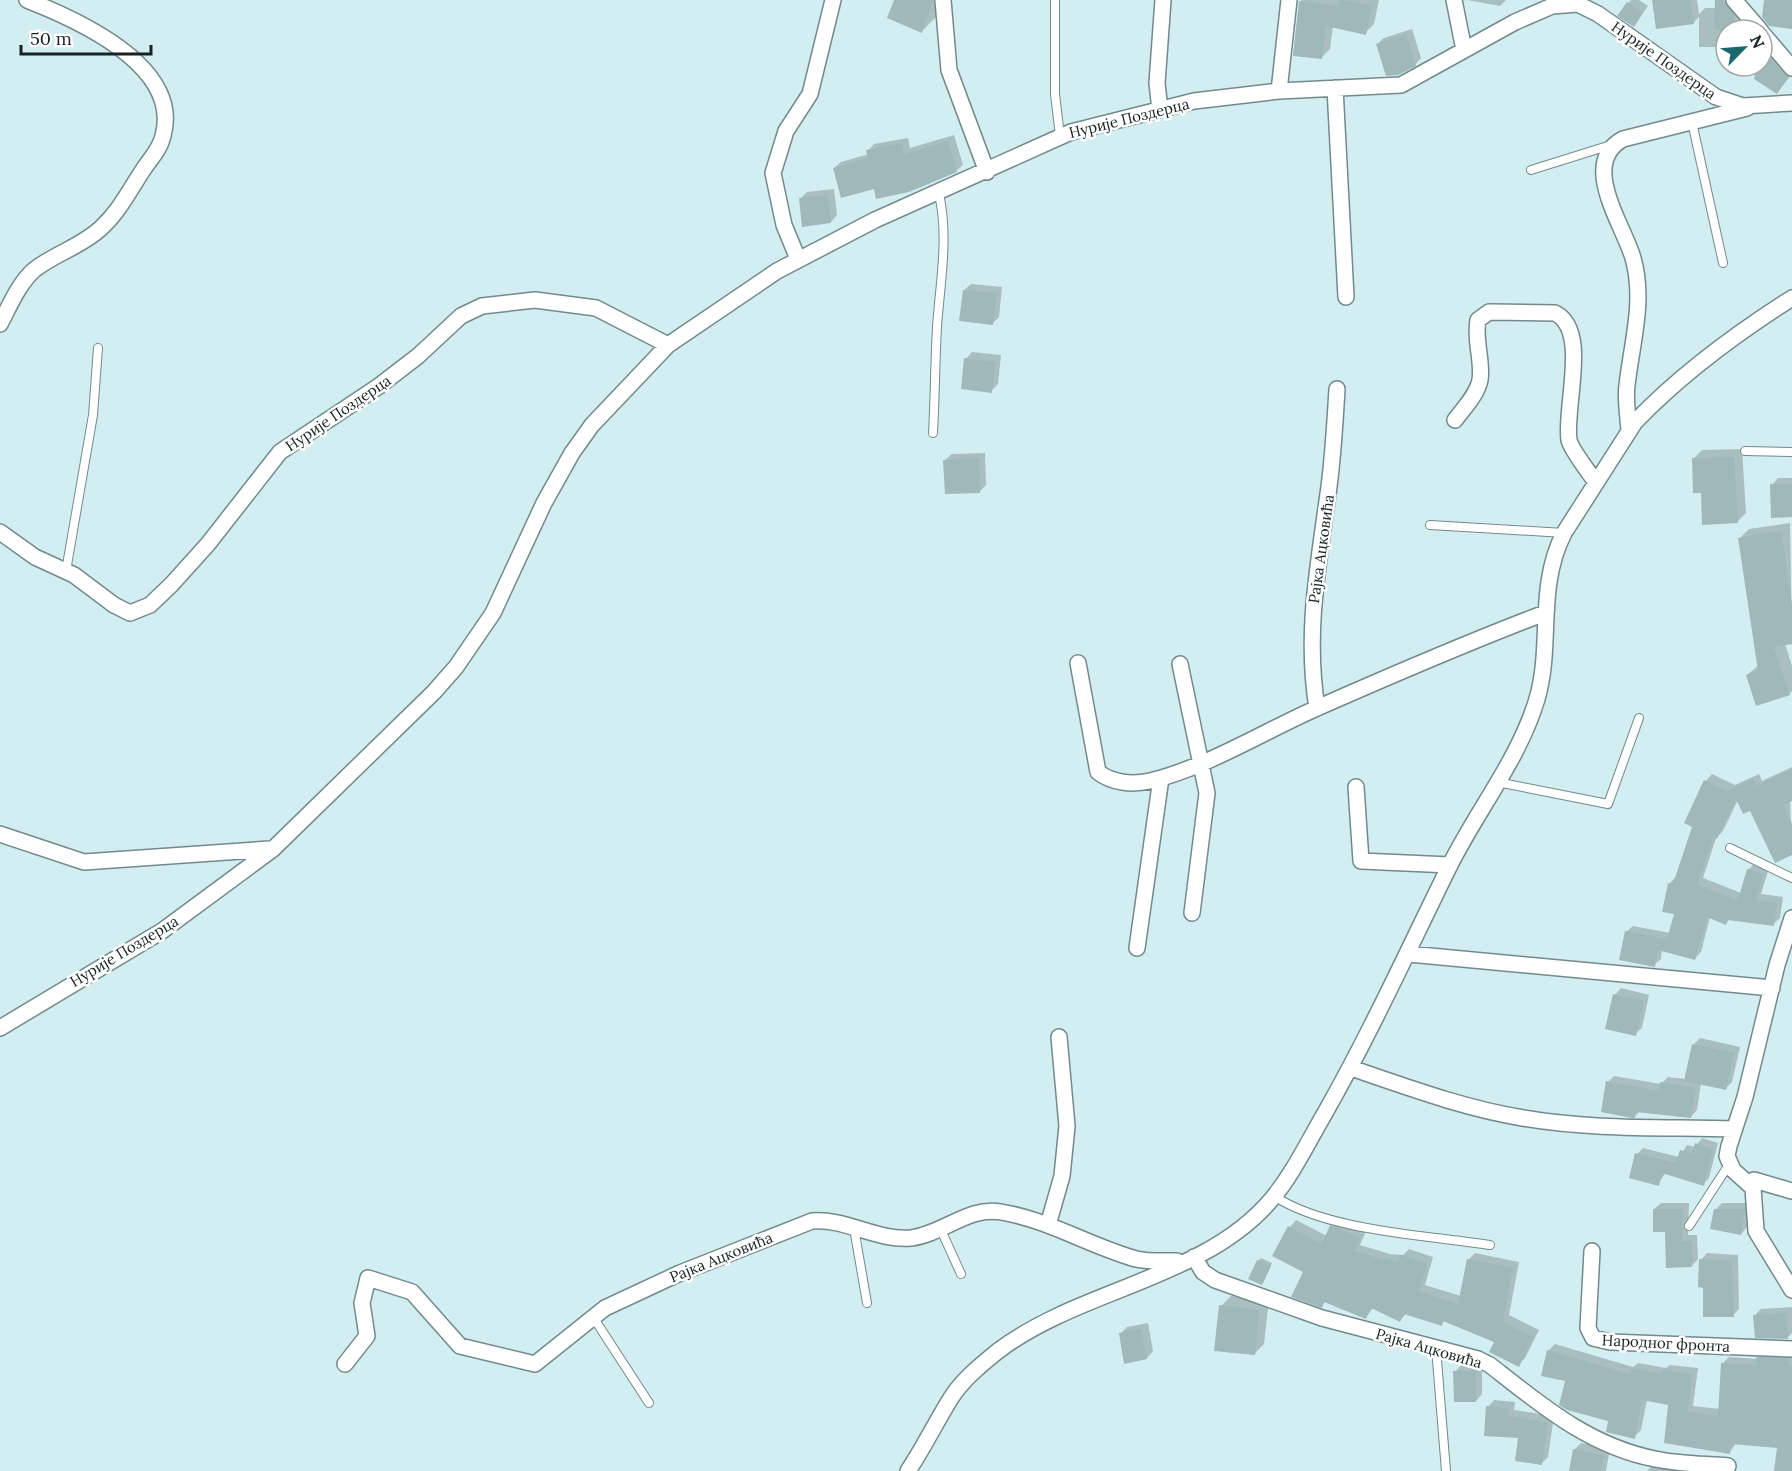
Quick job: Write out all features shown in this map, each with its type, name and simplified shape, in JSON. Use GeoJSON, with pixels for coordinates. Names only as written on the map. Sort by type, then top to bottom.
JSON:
{"type":"FeatureCollection","features":[{"type":"Feature","properties":{"kind":"street"},"geometry":{"type":"LineString","coordinates":[[0,324],[33,271],[83,242],[124,203],[159,148],[166,125],[158,90],[147,73],[128,54],[100,35],[27,0]]}},
{"type":"Feature","properties":{"kind":"street"},"geometry":{"type":"LineString","coordinates":[[798,259],[784,225],[773,173],[786,132],[810,94],[833,0]]}},
{"type":"Feature","properties":{"kind":"street"},"geometry":{"type":"LineString","coordinates":[[943,0],[949,70],[987,172]]}},
{"type":"Feature","properties":{"kind":"street"},"geometry":{"type":"LineString","coordinates":[[1160,110],[1157,82],[1163,0]]}},
{"type":"Feature","properties":{"kind":"street"},"geometry":{"type":"LineString","coordinates":[[1279,91],[1289,0]]}},
{"type":"Feature","properties":{"kind":"street"},"geometry":{"type":"LineString","coordinates":[[1454,0],[1464,50]]}},
{"type":"Feature","properties":{"kind":"street"},"geometry":{"type":"LineString","coordinates":[[1734,0],[1750,18]]}},
{"type":"Feature","properties":{"kind":"street","name":"Нурије Поздерца"},"geometry":{"type":"LineString","coordinates":[[0,1028],[162,931],[273,849],[434,692],[456,667],[501,598],[533,525],[572,453],[604,410],[668,345],[798,259],[875,220],[939,194],[1060,136],[1194,101],[1279,91],[1401,85],[1535,13],[1561,4],[1578,2],[1630,35],[1716,97],[1735,104],[1754,106],[1792,104]]}},
{"type":"Feature","properties":{"kind":"street"},"geometry":{"type":"LineString","coordinates":[[1774,47],[1792,68]]}},
{"type":"Feature","properties":{"kind":"street"},"geometry":{"type":"LineString","coordinates":[[1335,88],[1346,297]]}},
{"type":"Feature","properties":{"kind":"street","name":"Нурије Поздерца"},"geometry":{"type":"LineString","coordinates":[[1608,150],[1623,139],[1754,106]]}},
{"type":"Feature","properties":{"kind":"street"},"geometry":{"type":"LineString","coordinates":[[1608,150],[1603,169],[1609,198],[1633,259],[1639,305],[1626,387],[1629,430]]}},
{"type":"Feature","properties":{"kind":"street"},"geometry":{"type":"LineString","coordinates":[[908,1471],[955,1392],[999,1351],[1098,1297],[1190,1259],[1239,1230],[1274,1196],[1351,1068],[1409,954],[1450,865],[1520,741],[1541,682],[1545,613],[1551,566],[1564,533],[1629,430],[1649,407],[1792,298]]}},
{"type":"Feature","properties":{"kind":"street","name":"Нурије Поздерца"},"geometry":{"type":"LineString","coordinates":[[0,532],[35,557],[66,571],[114,605],[130,613],[150,605],[208,544],[280,452],[379,386],[418,356],[462,316],[482,306],[535,300],[596,308],[668,345]]}},
{"type":"Feature","properties":{"kind":"street"},"geometry":{"type":"LineString","coordinates":[[1455,420],[1473,395],[1480,380],[1476,331],[1478,320],[1489,312],[1555,313],[1565,318],[1573,336],[1569,442],[1596,483]]}},
{"type":"Feature","properties":{"kind":"street","name":"Рајка Ацковића"},"geometry":{"type":"LineString","coordinates":[[1317,708],[1311,664],[1312,600],[1333,458],[1337,389]]}},
{"type":"Feature","properties":{"kind":"street"},"geometry":{"type":"LineString","coordinates":[[1078,663],[1098,772],[1113,781],[1126,783],[1161,778],[1444,653],[1545,613]]}},
{"type":"Feature","properties":{"kind":"street"},"geometry":{"type":"LineString","coordinates":[[1180,664],[1207,793],[1192,912]]}},
{"type":"Feature","properties":{"kind":"street"},"geometry":{"type":"LineString","coordinates":[[1137,948],[1161,778]]}},
{"type":"Feature","properties":{"kind":"street"},"geometry":{"type":"LineString","coordinates":[[1356,787],[1361,861],[1450,865]]}},
{"type":"Feature","properties":{"kind":"street"},"geometry":{"type":"LineString","coordinates":[[0,834],[84,862],[273,849]]}},
{"type":"Feature","properties":{"kind":"street"},"geometry":{"type":"LineString","coordinates":[[1792,918],[1782,944],[1748,1088],[1729,1146],[1730,1163],[1737,1174],[1748,1182],[1754,1194],[1756,1231],[1792,1290]]}},
{"type":"Feature","properties":{"kind":"street"},"geometry":{"type":"LineString","coordinates":[[1409,954],[1772,988]]}},
{"type":"Feature","properties":{"kind":"street"},"geometry":{"type":"LineString","coordinates":[[1048,1225],[1062,1176],[1067,1126],[1059,1037]]}},
{"type":"Feature","properties":{"kind":"street"},"geometry":{"type":"LineString","coordinates":[[1351,1068],[1463,1105],[1524,1119],[1563,1123],[1734,1129]]}},
{"type":"Feature","properties":{"kind":"street"},"geometry":{"type":"LineString","coordinates":[[1748,1182],[1754,1180],[1792,1191]]}},
{"type":"Feature","properties":{"kind":"street","name":"Рајка Ацковића"},"geometry":{"type":"LineString","coordinates":[[345,1364],[367,1336],[362,1303],[368,1278],[412,1292],[460,1346],[535,1364],[605,1308],[633,1293],[802,1223],[830,1220],[880,1235],[909,1238],[941,1230],[967,1216],[987,1210],[1048,1225],[1136,1259],[1190,1259],[1215,1280],[1322,1318],[1436,1347],[1490,1365],[1560,1419],[1606,1444],[1652,1458],[1728,1466]]}},
{"type":"Feature","properties":{"kind":"street","name":"Народног фронта"},"geometry":{"type":"LineString","coordinates":[[1592,1251],[1588,1328],[1593,1338],[1610,1342],[1792,1349]]}},
{"type":"Feature","properties":{"kind":"lane"},"geometry":{"type":"LineString","coordinates":[[1055,0],[1055,94],[1060,136]]}},
{"type":"Feature","properties":{"kind":"lane"},"geometry":{"type":"LineString","coordinates":[[1692,122],[1723,263]]}},
{"type":"Feature","properties":{"kind":"lane","name":"Нурије Поздерца"},"geometry":{"type":"LineString","coordinates":[[1532,170],[1608,150]]}},
{"type":"Feature","properties":{"kind":"lane"},"geometry":{"type":"LineString","coordinates":[[933,433],[937,329],[944,243],[943,212],[939,194]]}},
{"type":"Feature","properties":{"kind":"lane"},"geometry":{"type":"LineString","coordinates":[[66,571],[93,416],[98,348]]}},
{"type":"Feature","properties":{"kind":"lane"},"geometry":{"type":"LineString","coordinates":[[1745,451],[1792,452]]}},
{"type":"Feature","properties":{"kind":"lane"},"geometry":{"type":"LineString","coordinates":[[1430,525],[1564,533]]}},
{"type":"Feature","properties":{"kind":"lane"},"geometry":{"type":"LineString","coordinates":[[1497,782],[1608,804],[1639,718]]}},
{"type":"Feature","properties":{"kind":"lane"},"geometry":{"type":"LineString","coordinates":[[1730,849],[1792,878]]}},
{"type":"Feature","properties":{"kind":"lane"},"geometry":{"type":"LineString","coordinates":[[1689,1226],[1730,1163]]}},
{"type":"Feature","properties":{"kind":"lane"},"geometry":{"type":"LineString","coordinates":[[1274,1196],[1299,1211],[1333,1222],[1490,1245]]}},
{"type":"Feature","properties":{"kind":"lane"},"geometry":{"type":"LineString","coordinates":[[854,1228],[867,1303]]}},
{"type":"Feature","properties":{"kind":"lane"},"geometry":{"type":"LineString","coordinates":[[941,1230],[961,1274]]}},
{"type":"Feature","properties":{"kind":"lane"},"geometry":{"type":"LineString","coordinates":[[593,1317],[649,1403]]}},
{"type":"Feature","properties":{"kind":"lane"},"geometry":{"type":"LineString","coordinates":[[1436,1347],[1446,1471]]}},
{"type":"Feature","properties":{"kind":"building"},"geometry":{"type":"Polygon","coordinates":[[[894,0],[933,0],[922,33],[887,18],[894,0]]]}},
{"type":"Feature","properties":{"kind":"building"},"geometry":{"type":"Polygon","coordinates":[[[1340,0],[1372,5],[1366,35],[1326,26],[1322,59],[1293,56],[1299,1],[1338,6],[1340,0]]]}},
{"type":"Feature","properties":{"kind":"building"},"geometry":{"type":"Polygon","coordinates":[[[1652,0],[1690,0],[1694,24],[1656,29],[1652,0]]]}},
{"type":"Feature","properties":{"kind":"building"},"geometry":{"type":"Polygon","coordinates":[[[1715,0],[1724,0],[1734,14],[1734,18],[1714,18],[1715,0]]]}},
{"type":"Feature","properties":{"kind":"building"},"geometry":{"type":"Polygon","coordinates":[[[1764,0],[1792,0],[1792,29],[1774,27],[1774,18],[1762,17],[1764,0]]]}},
{"type":"Feature","properties":{"kind":"building"},"geometry":{"type":"Polygon","coordinates":[[[1627,2],[1643,13],[1634,27],[1617,16],[1627,2]]]}},
{"type":"Feature","properties":{"kind":"building"},"geometry":{"type":"Polygon","coordinates":[[[1406,34],[1416,66],[1398,75],[1386,76],[1376,44],[1406,34]]]}},
{"type":"Feature","properties":{"kind":"building"},"geometry":{"type":"Polygon","coordinates":[[[1774,63],[1789,77],[1777,94],[1754,79],[1774,78],[1774,63]]]}},
{"type":"Feature","properties":{"kind":"building"},"geometry":{"type":"Polygon","coordinates":[[[948,141],[957,172],[909,192],[876,199],[874,189],[841,198],[833,168],[868,158],[866,150],[902,143],[904,154],[948,141]]]}},
{"type":"Feature","properties":{"kind":"building"},"geometry":{"type":"Polygon","coordinates":[[[828,195],[831,223],[802,227],[799,198],[828,195]]]}},
{"type":"Feature","properties":{"kind":"building"},"geometry":{"type":"Polygon","coordinates":[[[963,290],[997,293],[993,325],[959,321],[963,290]]]}},
{"type":"Feature","properties":{"kind":"building"},"geometry":{"type":"Polygon","coordinates":[[[964,358],[995,362],[992,393],[961,389],[964,358]]]}},
{"type":"Feature","properties":{"kind":"building"},"geometry":{"type":"Polygon","coordinates":[[[1734,457],[1738,523],[1702,525],[1701,493],[1693,493],[1692,458],[1734,457]]]}},
{"type":"Feature","properties":{"kind":"building"},"geometry":{"type":"Polygon","coordinates":[[[979,458],[980,493],[945,494],[943,460],[979,458]]]}},
{"type":"Feature","properties":{"kind":"building"},"geometry":{"type":"Polygon","coordinates":[[[1770,484],[1792,484],[1792,517],[1771,518],[1770,484]]]}},
{"type":"Feature","properties":{"kind":"building"},"geometry":{"type":"Polygon","coordinates":[[[1781,531],[1792,604],[1792,644],[1773,647],[1790,695],[1756,706],[1746,675],[1758,671],[1738,538],[1781,531]]]}},
{"type":"Feature","properties":{"kind":"building"},"geometry":{"type":"Polygon","coordinates":[[[1792,769],[1792,801],[1783,805],[1792,824],[1792,855],[1775,863],[1750,811],[1743,814],[1736,799],[1717,839],[1713,837],[1697,885],[1738,900],[1747,869],[1764,874],[1756,900],[1777,903],[1774,926],[1728,920],[1726,925],[1707,917],[1695,960],[1658,950],[1655,967],[1619,960],[1625,931],[1667,939],[1674,914],[1662,912],[1668,883],[1673,884],[1692,827],[1684,823],[1704,780],[1727,791],[1753,779],[1756,786],[1792,769]]]}},
{"type":"Feature","properties":{"kind":"building"},"geometry":{"type":"Polygon","coordinates":[[[1613,994],[1644,1001],[1636,1036],[1605,1029],[1613,994]]]}},
{"type":"Feature","properties":{"kind":"building"},"geometry":{"type":"Polygon","coordinates":[[[1692,1044],[1734,1053],[1726,1090],[1684,1081],[1692,1044]]]}},
{"type":"Feature","properties":{"kind":"building"},"geometry":{"type":"Polygon","coordinates":[[[1606,1081],[1659,1091],[1660,1082],[1696,1088],[1691,1118],[1636,1112],[1635,1118],[1632,1118],[1601,1112],[1606,1081]]]}},
{"type":"Feature","properties":{"kind":"building"},"geometry":{"type":"Polygon","coordinates":[[[1695,1143],[1713,1149],[1704,1186],[1662,1173],[1659,1186],[1629,1178],[1635,1153],[1676,1163],[1680,1150],[1692,1154],[1695,1143]]]}},
{"type":"Feature","properties":{"kind":"building"},"geometry":{"type":"Polygon","coordinates":[[[1653,1209],[1683,1209],[1682,1241],[1692,1241],[1692,1267],[1666,1268],[1665,1232],[1653,1232],[1653,1209]]]}},
{"type":"Feature","properties":{"kind":"building"},"geometry":{"type":"Polygon","coordinates":[[[1714,1209],[1745,1209],[1741,1235],[1710,1229],[1714,1209]]]}},
{"type":"Feature","properties":{"kind":"building"},"geometry":{"type":"Polygon","coordinates":[[[1330,1225],[1360,1238],[1354,1251],[1398,1262],[1400,1255],[1427,1264],[1419,1291],[1458,1304],[1467,1259],[1513,1268],[1503,1322],[1533,1337],[1519,1367],[1489,1352],[1494,1342],[1443,1321],[1442,1326],[1404,1314],[1400,1322],[1371,1308],[1366,1319],[1324,1302],[1322,1308],[1291,1297],[1303,1272],[1272,1256],[1288,1226],[1322,1244],[1330,1225]]]}},
{"type":"Feature","properties":{"kind":"building"},"geometry":{"type":"Polygon","coordinates":[[[1699,1259],[1732,1261],[1734,1317],[1703,1317],[1703,1288],[1698,1287],[1699,1259]]]}},
{"type":"Feature","properties":{"kind":"building"},"geometry":{"type":"Polygon","coordinates":[[[1257,1260],[1271,1266],[1262,1285],[1248,1279],[1257,1260]]]}},
{"type":"Feature","properties":{"kind":"building"},"geometry":{"type":"Polygon","coordinates":[[[1219,1305],[1259,1310],[1255,1355],[1214,1351],[1219,1305]]]}},
{"type":"Feature","properties":{"kind":"building"},"geometry":{"type":"Polygon","coordinates":[[[1786,1313],[1788,1339],[1755,1338],[1753,1315],[1786,1313]]]}},
{"type":"Feature","properties":{"kind":"building"},"geometry":{"type":"Polygon","coordinates":[[[1141,1329],[1147,1359],[1124,1364],[1119,1333],[1141,1329]]]}},
{"type":"Feature","properties":{"kind":"building"},"geometry":{"type":"Polygon","coordinates":[[[1547,1350],[1629,1374],[1630,1368],[1661,1374],[1662,1370],[1692,1374],[1688,1412],[1718,1416],[1721,1363],[1757,1365],[1756,1357],[1789,1359],[1789,1366],[1792,1366],[1792,1471],[1774,1471],[1777,1448],[1731,1444],[1730,1454],[1664,1443],[1668,1405],[1642,1400],[1635,1439],[1606,1432],[1608,1421],[1567,1410],[1559,1405],[1565,1381],[1541,1376],[1547,1350]]]}},
{"type":"Feature","properties":{"kind":"building"},"geometry":{"type":"Polygon","coordinates":[[[1453,1371],[1476,1371],[1476,1402],[1454,1402],[1453,1371]]]}},
{"type":"Feature","properties":{"kind":"building"},"geometry":{"type":"Polygon","coordinates":[[[1486,1406],[1509,1408],[1508,1416],[1548,1422],[1542,1465],[1515,1461],[1518,1438],[1484,1436],[1486,1406]]]}},
{"type":"Feature","properties":{"kind":"building"},"geometry":{"type":"Polygon","coordinates":[[[1573,1449],[1604,1455],[1601,1471],[1569,1471],[1573,1449]]]}}]}
